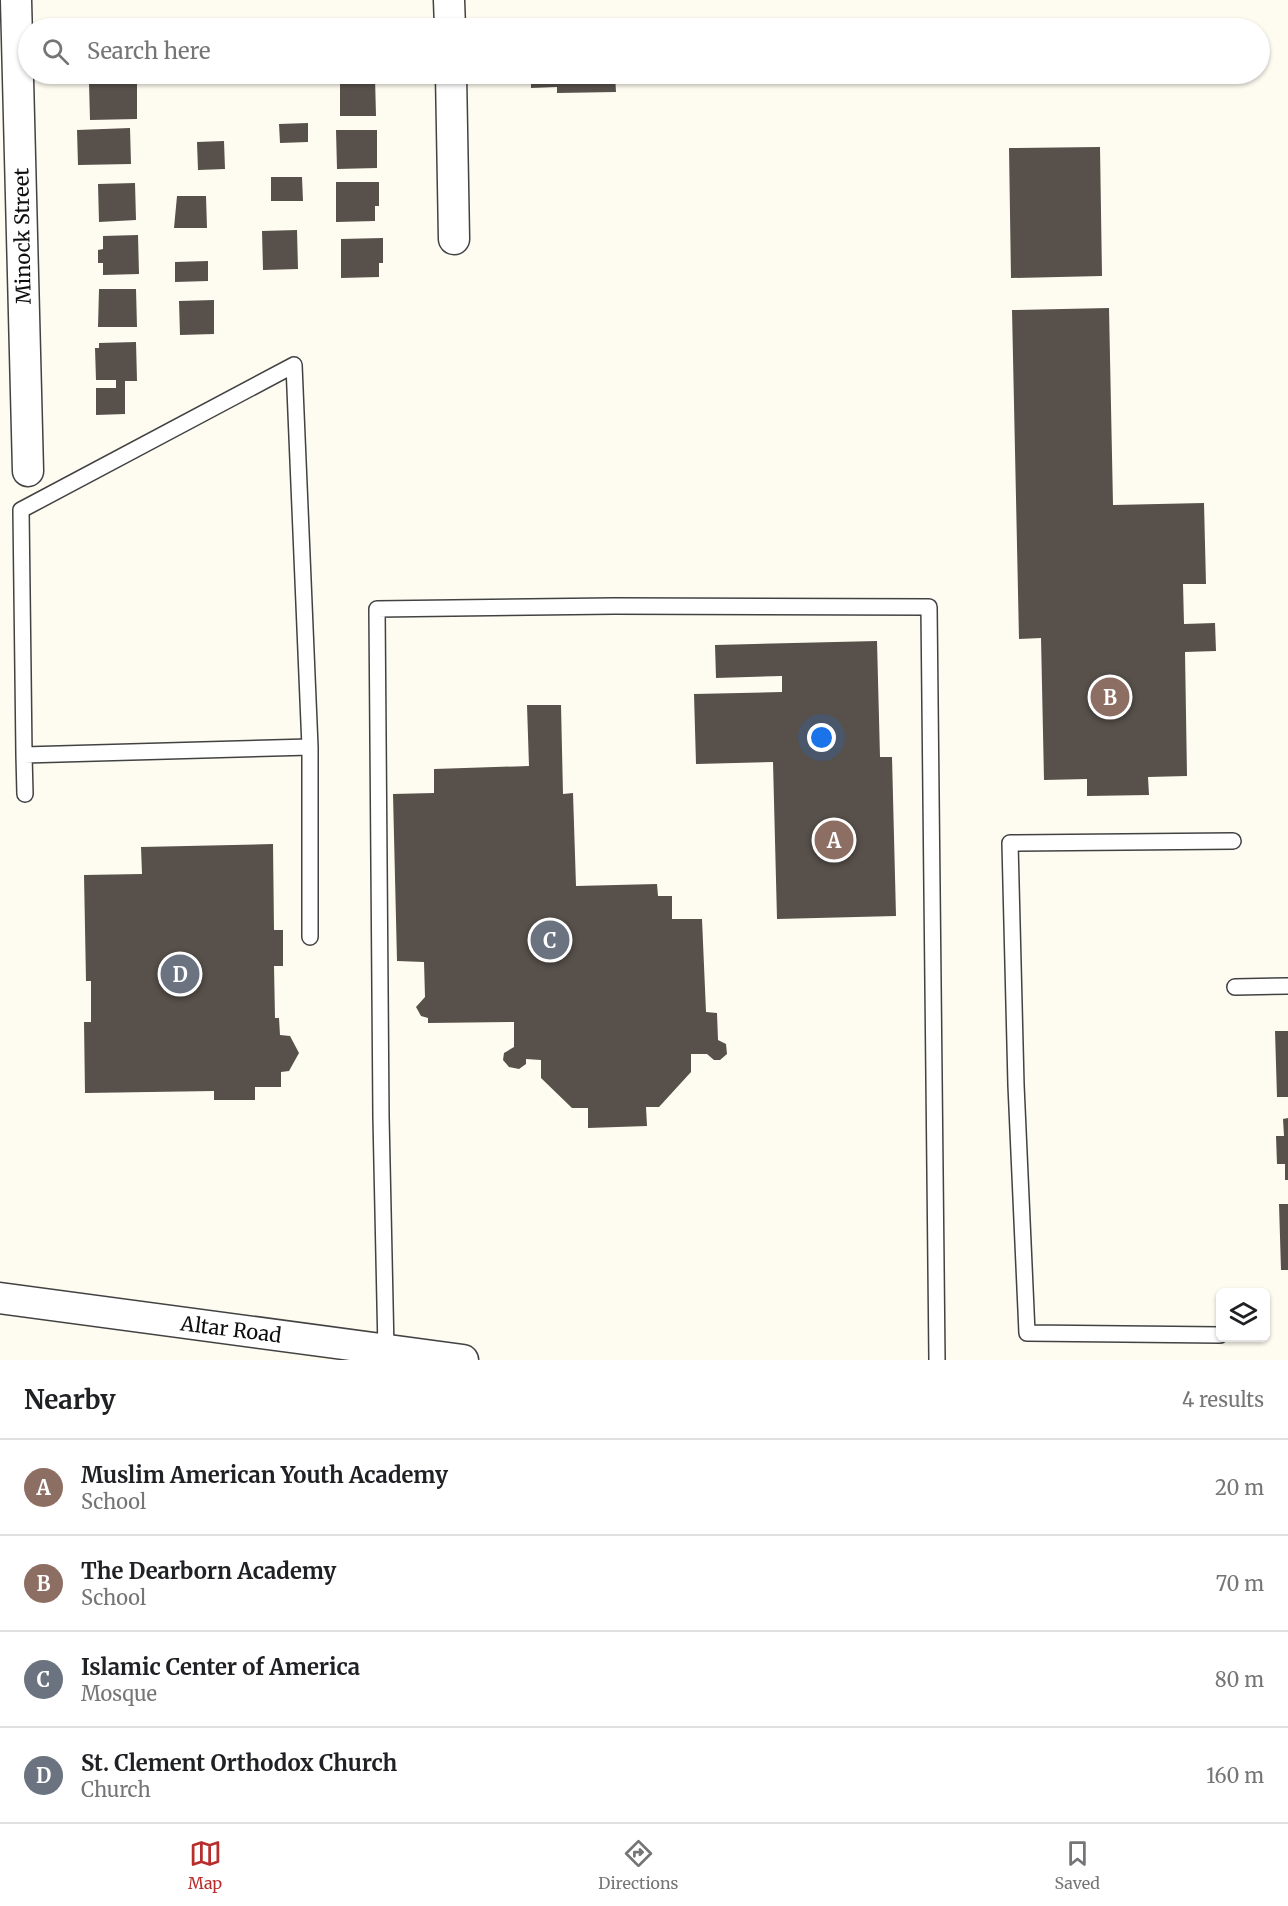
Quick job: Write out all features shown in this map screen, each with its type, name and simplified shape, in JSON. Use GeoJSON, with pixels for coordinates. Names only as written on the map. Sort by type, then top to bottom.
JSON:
{"type":"FeatureCollection","features":[{"type":"Feature","properties":{"kind":"street","name":"Minock Street"},"geometry":{"type":"LineString","coordinates":[[16,0],[18,78]]}},
{"type":"Feature","properties":{"kind":"street"},"geometry":{"type":"LineString","coordinates":[[449,0],[450,18]]}},
{"type":"Feature","properties":{"kind":"street","name":"Minock Street"},"geometry":{"type":"LineString","coordinates":[[18,84],[28,471]]}},
{"type":"Feature","properties":{"kind":"street"},"geometry":{"type":"LineString","coordinates":[[451,84],[454,239]]}},
{"type":"Feature","properties":{"kind":"street","name":"Altar Road"},"geometry":{"type":"LineString","coordinates":[[0,1298],[463,1360]]}},
{"type":"Feature","properties":{"kind":"lane"},"geometry":{"type":"LineString","coordinates":[[25,794],[21,510],[294,365],[310,747],[310,938]]}},
{"type":"Feature","properties":{"kind":"lane"},"geometry":{"type":"LineString","coordinates":[[386,1350],[380,1105],[377,609],[614,606],[929,608],[937,1360]]}},
{"type":"Feature","properties":{"kind":"lane"},"geometry":{"type":"LineString","coordinates":[[24,755],[310,747]]}},
{"type":"Feature","properties":{"kind":"lane"},"geometry":{"type":"LineString","coordinates":[[1216,1335],[1027,1333],[1016,1085],[1010,843],[1233,841]]}},
{"type":"Feature","properties":{"kind":"lane"},"geometry":{"type":"LineString","coordinates":[[1235,987],[1288,986]]}},
{"type":"Feature","properties":{"kind":"building"},"geometry":{"type":"Polygon","coordinates":[[[89,84],[137,84],[137,119],[90,120],[89,84]]]}},
{"type":"Feature","properties":{"kind":"building"},"geometry":{"type":"Polygon","coordinates":[[[340,84],[375,84],[376,116],[340,116],[340,84]]]}},
{"type":"Feature","properties":{"kind":"building"},"geometry":{"type":"Polygon","coordinates":[[[531,84],[616,84],[616,92],[557,93],[557,87],[531,88],[531,84]]]}},
{"type":"Feature","properties":{"kind":"building"},"geometry":{"type":"Polygon","coordinates":[[[308,123],[308,142],[280,143],[279,124],[308,123]]]}},
{"type":"Feature","properties":{"kind":"building"},"geometry":{"type":"Polygon","coordinates":[[[130,128],[131,164],[78,165],[77,130],[130,128]]]}},
{"type":"Feature","properties":{"kind":"building"},"geometry":{"type":"Polygon","coordinates":[[[336,130],[377,130],[377,168],[337,169],[336,130]]]}},
{"type":"Feature","properties":{"kind":"building"},"geometry":{"type":"Polygon","coordinates":[[[224,141],[225,169],[198,170],[197,142],[224,141]]]}},
{"type":"Feature","properties":{"kind":"building"},"geometry":{"type":"Polygon","coordinates":[[[1100,147],[1102,276],[1011,278],[1009,148],[1100,147]]]}},
{"type":"Feature","properties":{"kind":"building"},"geometry":{"type":"Polygon","coordinates":[[[271,177],[302,177],[303,201],[271,201],[271,177]]]}},
{"type":"Feature","properties":{"kind":"building"},"geometry":{"type":"Polygon","coordinates":[[[336,182],[379,182],[379,206],[375,206],[375,221],[336,222],[336,182]]]}},
{"type":"Feature","properties":{"kind":"building"},"geometry":{"type":"Polygon","coordinates":[[[135,183],[136,220],[99,222],[98,184],[135,183]]]}},
{"type":"Feature","properties":{"kind":"building"},"geometry":{"type":"Polygon","coordinates":[[[177,196],[206,196],[207,228],[174,228],[177,196]]]}},
{"type":"Feature","properties":{"kind":"building"},"geometry":{"type":"Polygon","coordinates":[[[297,230],[298,269],[263,270],[262,231],[297,230]]]}},
{"type":"Feature","properties":{"kind":"building"},"geometry":{"type":"Polygon","coordinates":[[[138,235],[139,274],[103,275],[103,263],[98,263],[98,250],[103,249],[103,236],[138,235]]]}},
{"type":"Feature","properties":{"kind":"building"},"geometry":{"type":"Polygon","coordinates":[[[383,238],[383,263],[379,263],[379,277],[341,278],[341,239],[383,238]]]}},
{"type":"Feature","properties":{"kind":"building"},"geometry":{"type":"Polygon","coordinates":[[[208,261],[208,281],[175,282],[175,262],[208,261]]]}},
{"type":"Feature","properties":{"kind":"building"},"geometry":{"type":"Polygon","coordinates":[[[99,289],[136,289],[137,327],[98,327],[99,289]]]}},
{"type":"Feature","properties":{"kind":"building"},"geometry":{"type":"Polygon","coordinates":[[[214,300],[214,334],[180,335],[179,301],[214,300]]]}},
{"type":"Feature","properties":{"kind":"building"},"geometry":{"type":"Polygon","coordinates":[[[1109,308],[1113,505],[1204,503],[1206,584],[1183,584],[1184,624],[1215,623],[1216,651],[1185,652],[1187,776],[1148,777],[1149,795],[1087,796],[1087,779],[1044,780],[1041,638],[1019,639],[1012,310],[1109,308]]]}},
{"type":"Feature","properties":{"kind":"building"},"geometry":{"type":"Polygon","coordinates":[[[136,342],[137,381],[125,381],[125,414],[96,415],[96,388],[116,388],[116,380],[96,380],[95,348],[99,348],[99,343],[136,342]]]}},
{"type":"Feature","properties":{"kind":"building"},"geometry":{"type":"Polygon","coordinates":[[[877,641],[880,757],[892,757],[896,916],[777,919],[773,762],[696,764],[694,694],[782,692],[782,676],[716,678],[715,645],[877,641]]]}},
{"type":"Feature","properties":{"kind":"building"},"geometry":{"type":"Polygon","coordinates":[[[527,705],[561,705],[563,794],[573,793],[576,886],[657,884],[658,896],[672,896],[672,919],[702,919],[706,1012],[717,1013],[718,1040],[726,1044],[727,1054],[720,1060],[714,1060],[707,1054],[691,1054],[691,1072],[659,1107],[646,1107],[647,1126],[588,1128],[588,1108],[572,1108],[541,1078],[541,1060],[526,1059],[526,1064],[519,1069],[509,1067],[503,1060],[504,1053],[514,1047],[514,1022],[428,1023],[428,1018],[421,1016],[416,1007],[425,997],[424,962],[397,961],[393,794],[434,793],[434,769],[529,766],[527,705]]]}},
{"type":"Feature","properties":{"kind":"building"},"geometry":{"type":"Polygon","coordinates":[[[273,844],[274,930],[283,930],[283,966],[274,966],[275,1018],[279,1018],[280,1035],[290,1036],[299,1053],[289,1071],[281,1072],[281,1087],[255,1087],[255,1100],[214,1100],[214,1091],[85,1093],[84,1022],[91,1022],[91,981],[86,981],[84,875],[142,874],[141,847],[273,844]]]}},
{"type":"Feature","properties":{"kind":"building"},"geometry":{"type":"Polygon","coordinates":[[[1275,1031],[1288,1031],[1288,1097],[1277,1097],[1275,1031]]]}},
{"type":"Feature","properties":{"kind":"building"},"geometry":{"type":"Polygon","coordinates":[[[1288,1118],[1288,1180],[1285,1180],[1285,1164],[1277,1164],[1276,1136],[1284,1136],[1283,1119],[1288,1118]]]}},
{"type":"Feature","properties":{"kind":"building"},"geometry":{"type":"Polygon","coordinates":[[[1279,1204],[1288,1204],[1288,1270],[1281,1270],[1279,1204]]]}},
{"type":"Feature","properties":{"kind":"place","name":"The Dearborn Academy"},"geometry":{"type":"Point","coordinates":[1110,697]}},
{"type":"Feature","properties":{"kind":"place","name":"Muslim American Youth Academy"},"geometry":{"type":"Point","coordinates":[834,840]}},
{"type":"Feature","properties":{"kind":"place","name":"Islamic Center of America"},"geometry":{"type":"Point","coordinates":[550,940]}},
{"type":"Feature","properties":{"kind":"place","name":"St. Clement Orthodox Church"},"geometry":{"type":"Point","coordinates":[180,974]}}]}
